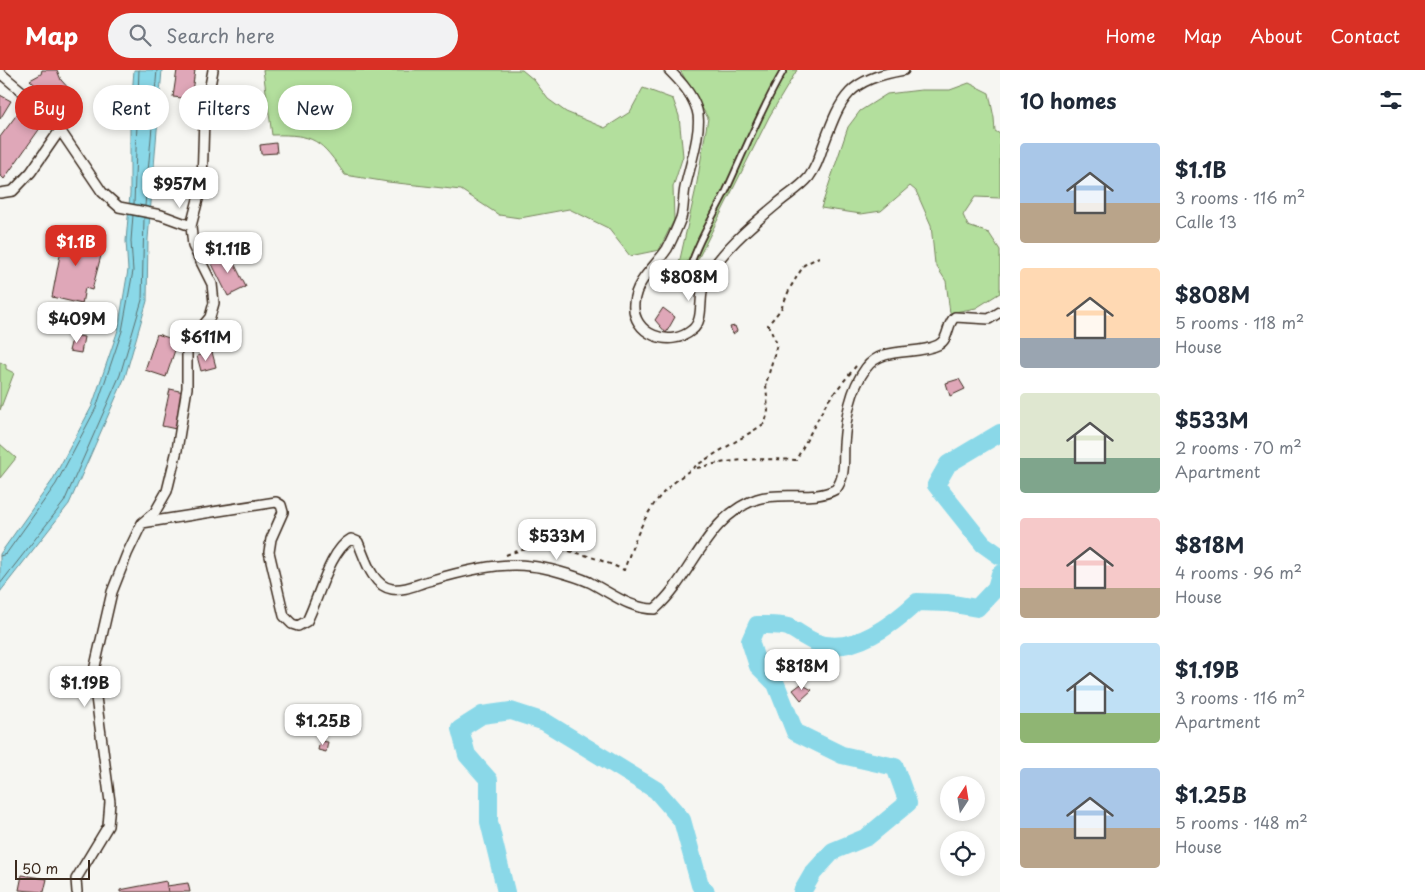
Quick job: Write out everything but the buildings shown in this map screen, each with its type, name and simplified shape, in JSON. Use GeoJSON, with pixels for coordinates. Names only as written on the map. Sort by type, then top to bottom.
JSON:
{"type":"FeatureCollection","features":[{"type":"Feature","properties":{"kind":"street"},"geometry":{"type":"LineString","coordinates":[[77,892],[76,879],[110,819],[110,802],[93,675],[112,592],[142,523],[155,512],[167,491],[176,457],[187,388],[187,345],[210,317],[214,303],[212,284],[193,246],[192,226],[202,184],[204,117],[213,70]]}},
{"type":"Feature","properties":{"kind":"street"},"geometry":{"type":"LineString","coordinates":[[669,70],[685,86],[698,112],[694,153],[685,188],[681,216],[667,248],[640,284],[634,303],[636,318],[648,334],[668,340],[684,336],[694,329],[700,317],[701,291],[715,265],[765,214],[809,177],[819,157],[839,104],[849,92],[867,79],[904,70]]}},
{"type":"Feature","properties":{"kind":"street"},"geometry":{"type":"LineString","coordinates":[[0,72],[15,85]]}},
{"type":"Feature","properties":{"kind":"street"},"geometry":{"type":"LineString","coordinates":[[0,193],[13,191],[31,172],[60,130],[102,192],[119,207],[161,215],[192,226]]}},
{"type":"Feature","properties":{"kind":"street"},"geometry":{"type":"LineString","coordinates":[[142,523],[276,502],[280,505],[283,512],[271,539],[269,552],[284,616],[292,624],[298,626],[307,621],[339,550],[343,543],[351,539],[358,542],[374,576],[381,585],[392,589],[410,588],[427,581],[486,569],[530,566],[587,581],[641,609],[655,609],[666,600],[708,537],[730,515],[757,499],[820,494],[836,489],[843,474],[844,444],[853,392],[867,366],[881,356],[926,349],[938,345],[944,341],[955,316],[989,319],[1000,312]]}},
{"type":"Feature","properties":{"kind":"lane"},"geometry":{"type":"LineString","coordinates":[[701,291],[685,285],[690,264],[727,188],[748,139],[784,70]]}},
{"type":"Feature","properties":{"kind":"path"},"geometry":{"type":"LineString","coordinates":[[506,555],[545,547],[596,558],[624,570],[634,540],[648,514],[666,490],[723,447],[765,423],[768,411],[766,384],[777,344],[768,325],[782,309],[790,288],[804,265],[819,257]]}},
{"type":"Feature","properties":{"kind":"path"},"geometry":{"type":"LineString","coordinates":[[694,469],[726,460],[756,458],[796,460],[827,402],[859,363]]}},
{"type":"Feature","properties":{"kind":"green space"},"geometry":{"type":"Polygon","coordinates":[[[263,70],[522,70],[534,80],[548,99],[566,112],[605,128],[630,112],[643,88],[673,99],[679,116],[683,156],[673,187],[674,220],[659,250],[630,256],[608,228],[569,209],[520,218],[499,215],[461,190],[345,175],[330,154],[316,142],[298,136],[272,135],[268,106],[268,85],[265,85],[263,70]]]}},
{"type":"Feature","properties":{"kind":"green space"},"geometry":{"type":"Polygon","coordinates":[[[680,70],[797,70],[769,117],[691,273],[678,268],[696,188],[708,118],[680,70]]]}},
{"type":"Feature","properties":{"kind":"green space"},"geometry":{"type":"Polygon","coordinates":[[[969,83],[989,93],[995,131],[1000,134],[1000,198],[975,197],[963,215],[968,226],[989,233],[1000,250],[1000,293],[976,308],[950,313],[946,281],[935,264],[931,225],[916,191],[910,186],[881,211],[861,214],[821,208],[848,127],[860,111],[887,94],[921,90],[950,90],[969,83]]]}},
{"type":"Feature","properties":{"kind":"green space"},"geometry":{"type":"Polygon","coordinates":[[[0,362],[6,365],[6,369],[14,373],[0,410],[0,362]]]}},
{"type":"Feature","properties":{"kind":"green space"},"geometry":{"type":"Polygon","coordinates":[[[0,444],[16,458],[0,478],[0,444]]]}},
{"type":"Feature","properties":{"kind":"water"},"geometry":{"type":"Polygon","coordinates":[[[134,70],[162,70],[161,85],[133,85],[134,70]]]}},
{"type":"Feature","properties":{"kind":"water"},"geometry":{"type":"Polygon","coordinates":[[[130,130],[157,130],[148,239],[147,301],[125,377],[69,504],[0,592],[0,554],[52,481],[92,406],[118,330],[128,270],[126,241],[130,194],[130,130]]]}},
{"type":"Feature","properties":{"kind":"waterway"},"geometry":{"type":"LineString","coordinates":[[1000,433],[948,464],[936,485],[983,544],[1000,556]]}},
{"type":"Feature","properties":{"kind":"waterway"},"geometry":{"type":"LineString","coordinates":[[802,892],[813,873],[833,851],[867,837],[908,803],[895,767],[842,755],[795,732],[776,684],[758,666],[750,641],[757,625],[784,626],[815,642],[829,646],[843,645],[857,642],[883,629],[917,602],[948,603],[977,608],[996,588],[1000,574]]}},
{"type":"Feature","properties":{"kind":"waterway"},"geometry":{"type":"LineString","coordinates":[[506,892],[489,822],[489,780],[467,755],[460,729],[482,715],[511,711],[545,722],[656,790],[682,820],[700,885],[706,892]]}}]}
